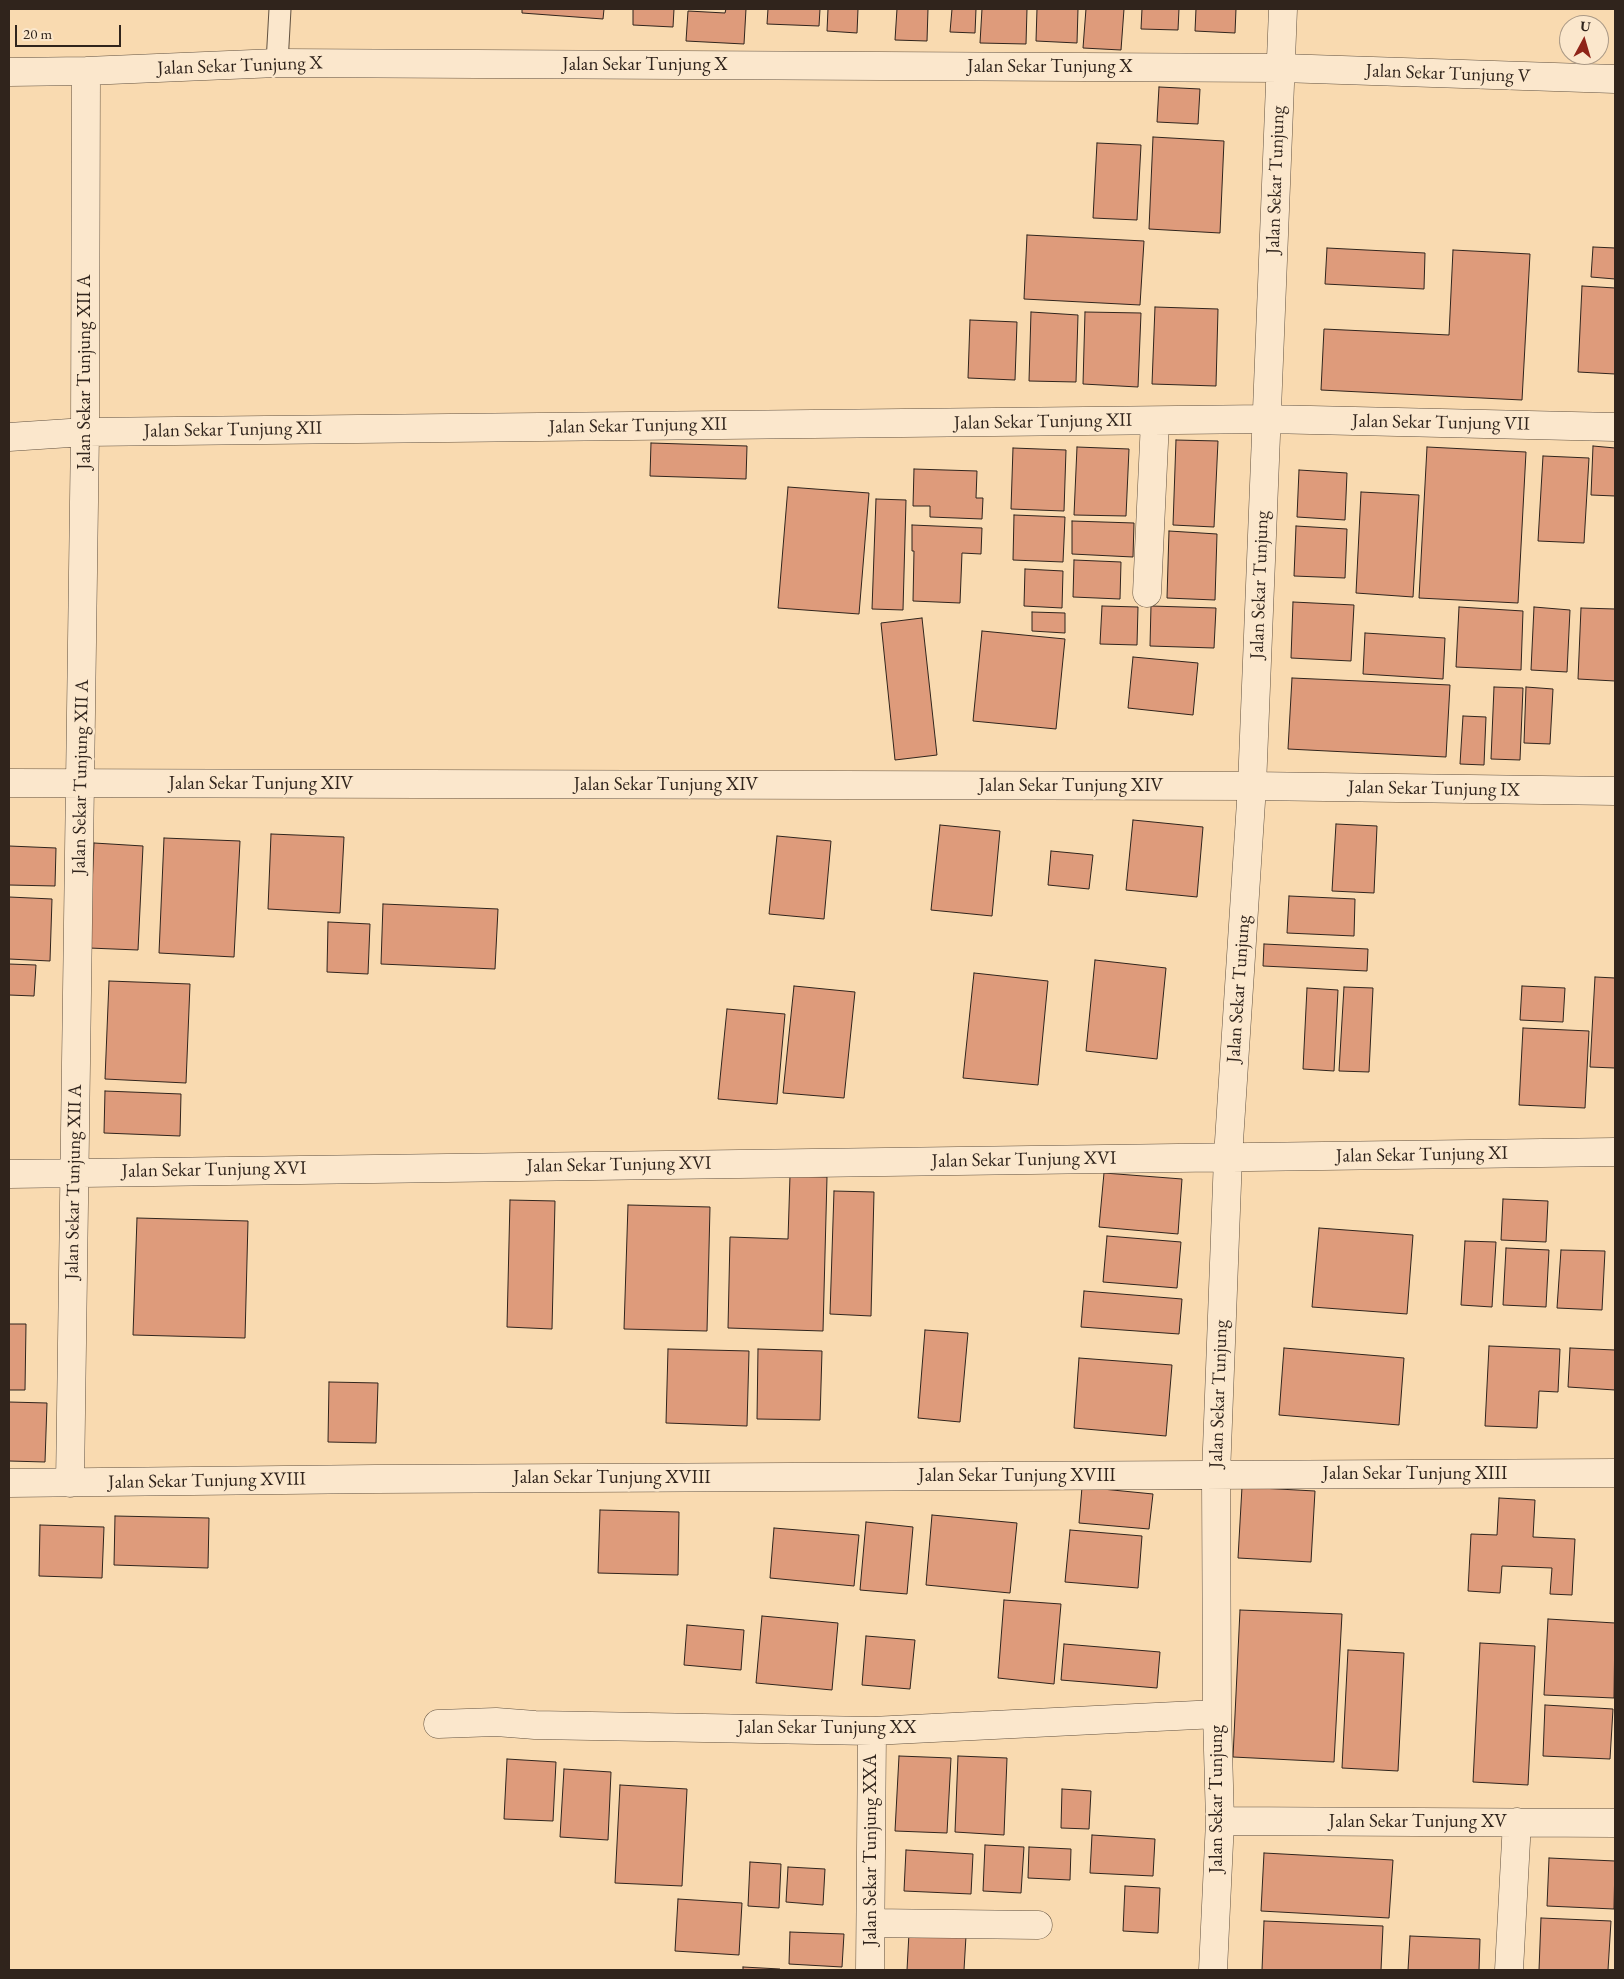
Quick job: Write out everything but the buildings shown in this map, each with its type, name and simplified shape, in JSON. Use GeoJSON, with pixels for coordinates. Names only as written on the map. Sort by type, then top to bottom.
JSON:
{"type":"FeatureCollection","features":[{"type":"Feature","properties":{"kind":"street","name":"Jalan Sekar Tunjung"},"geometry":{"type":"LineString","coordinates":[[1213,1970],[1220,1821],[1217,1714],[1216,1475],[1228,1157],[1252,786],[1283,9]]}},
{"type":"Feature","properties":{"kind":"street","name":"Jalan Sekar Tunjung X"},"geometry":{"type":"LineString","coordinates":[[9,72],[277,64],[1281,68]]}},
{"type":"Feature","properties":{"kind":"street","name":"Jalan Sekar Tunjung V"},"geometry":{"type":"LineString","coordinates":[[1281,68],[1615,79]]}},
{"type":"Feature","properties":{"kind":"street","name":"Jalan Sekar Tunjung XII A"},"geometry":{"type":"LineString","coordinates":[[70,1483],[85,432],[86,71]]}},
{"type":"Feature","properties":{"kind":"street","name":"Jalan Sekar Tunjung XII"},"geometry":{"type":"LineString","coordinates":[[9,437],[85,432],[1267,419]]}},
{"type":"Feature","properties":{"kind":"street","name":"Jalan Sekar Tunjung VII"},"geometry":{"type":"LineString","coordinates":[[1267,419],[1615,427]]}},
{"type":"Feature","properties":{"kind":"street"},"geometry":{"type":"LineString","coordinates":[[1148,593],[1155,421]]}},
{"type":"Feature","properties":{"kind":"street","name":"Jalan Sekar Tunjung XIV"},"geometry":{"type":"LineString","coordinates":[[9,784],[1252,786]]}},
{"type":"Feature","properties":{"kind":"street","name":"Jalan Sekar Tunjung IX"},"geometry":{"type":"LineString","coordinates":[[1252,786],[1615,791]]}},
{"type":"Feature","properties":{"kind":"street","name":"Jalan Sekar Tunjung XI"},"geometry":{"type":"LineString","coordinates":[[1228,1157],[1615,1152]]}},
{"type":"Feature","properties":{"kind":"street","name":"Jalan Sekar Tunjung XVI"},"geometry":{"type":"LineString","coordinates":[[9,1174],[1228,1157]]}},
{"type":"Feature","properties":{"kind":"street","name":"Jalan Sekar Tunjung XIII"},"geometry":{"type":"LineString","coordinates":[[1216,1475],[1615,1473]]}},
{"type":"Feature","properties":{"kind":"street","name":"Jalan Sekar Tunjung XVIII"},"geometry":{"type":"LineString","coordinates":[[9,1483],[375,1479],[1216,1475]]}},
{"type":"Feature","properties":{"kind":"street","name":"Jalan Sekar Tunjung XX"},"geometry":{"type":"LineString","coordinates":[[438,1724],[496,1722],[535,1725],[872,1731],[1217,1714]]}},
{"type":"Feature","properties":{"kind":"street","name":"Jalan Sekar Tunjung XXA"},"geometry":{"type":"LineString","coordinates":[[870,1970],[872,1731]]}},
{"type":"Feature","properties":{"kind":"street","name":"Jalan Sekar Tunjung XV"},"geometry":{"type":"LineString","coordinates":[[1220,1821],[1615,1823]]}},
{"type":"Feature","properties":{"kind":"street"},"geometry":{"type":"LineString","coordinates":[[1509,1970],[1517,1822]]}},
{"type":"Feature","properties":{"kind":"street"},"geometry":{"type":"LineString","coordinates":[[871,1923],[1038,1925]]}},
{"type":"Feature","properties":{"kind":"lane"},"geometry":{"type":"LineString","coordinates":[[277,64],[280,9]]}}]}
